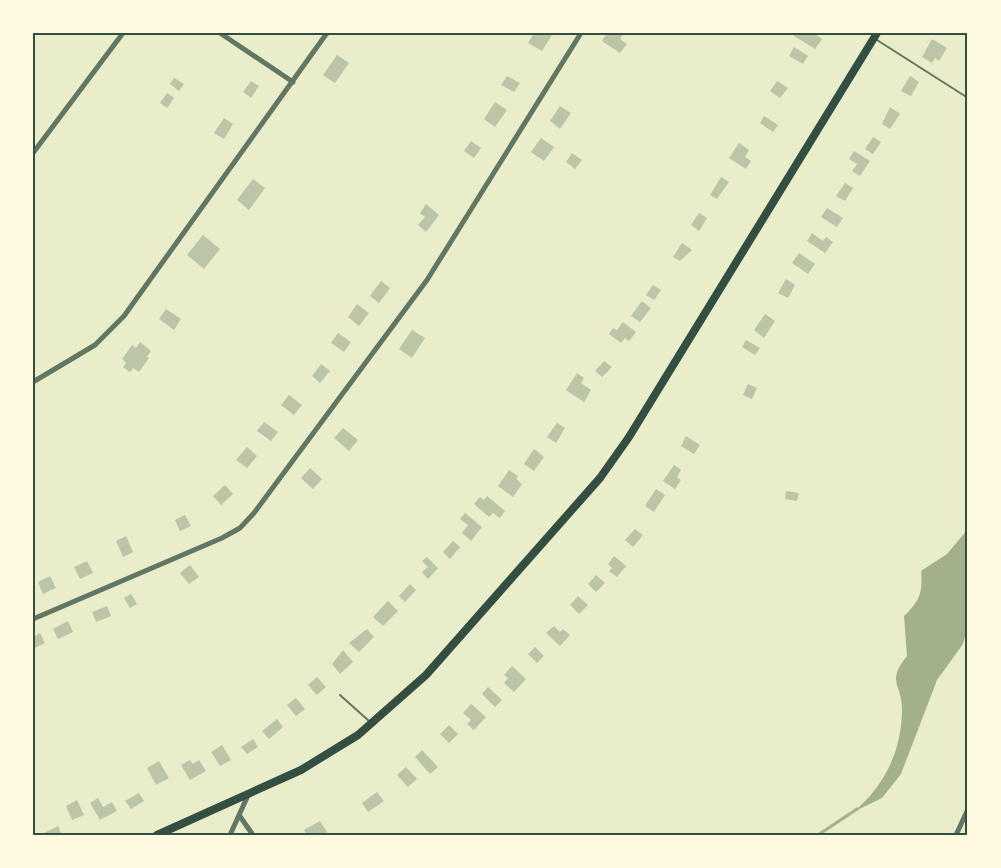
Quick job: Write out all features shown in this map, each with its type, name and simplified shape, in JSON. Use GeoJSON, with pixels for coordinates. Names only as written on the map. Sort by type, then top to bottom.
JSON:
{"type":"FeatureCollection","features":[{"type":"Feature","properties":{"kind":"main road"},"geometry":{"type":"LineString","coordinates":[[157,835],[301,770],[358,735],[426,675],[600,478],[624,446],[876,35]]}},
{"type":"Feature","properties":{"kind":"street"},"geometry":{"type":"LineString","coordinates":[[33,153],[123,33]]}},
{"type":"Feature","properties":{"kind":"street"},"geometry":{"type":"LineString","coordinates":[[220,33],[293,82]]}},
{"type":"Feature","properties":{"kind":"street"},"geometry":{"type":"LineString","coordinates":[[33,382],[95,345],[124,316],[327,33]]}},
{"type":"Feature","properties":{"kind":"street"},"geometry":{"type":"LineString","coordinates":[[33,619],[222,538],[240,528],[254,513],[427,280],[581,33]]}},
{"type":"Feature","properties":{"kind":"street"},"geometry":{"type":"LineString","coordinates":[[230,835],[249,793]]}},
{"type":"Feature","properties":{"kind":"street"},"geometry":{"type":"LineString","coordinates":[[956,835],[968,809]]}},
{"type":"Feature","properties":{"kind":"street"},"geometry":{"type":"LineString","coordinates":[[239,815],[253,835]]}},
{"type":"Feature","properties":{"kind":"lane"},"geometry":{"type":"LineString","coordinates":[[876,35],[968,98]]}},
{"type":"Feature","properties":{"kind":"lane"},"geometry":{"type":"LineString","coordinates":[[340,695],[372,724]]}},
{"type":"Feature","properties":{"kind":"shaded area"},"geometry":{"type":"Polygon","coordinates":[[[968,529],[968,625],[963,644],[937,680],[901,774],[882,798],[853,812],[882,780],[889,768],[898,741],[902,702],[896,678],[907,656],[904,616],[914,606],[919,596],[921,571],[947,554],[968,529]]]}},
{"type":"Feature","properties":{"kind":"building"},"geometry":{"type":"Polygon","coordinates":[[[534,33],[552,35],[542,51],[528,43],[534,33]]]}},
{"type":"Feature","properties":{"kind":"building"},"geometry":{"type":"Polygon","coordinates":[[[607,33],[624,33],[620,39],[627,44],[620,53],[602,41],[607,33]]]}},
{"type":"Feature","properties":{"kind":"building"},"geometry":{"type":"Polygon","coordinates":[[[795,33],[813,33],[822,39],[815,49],[794,36],[795,33]]]}},
{"type":"Feature","properties":{"kind":"building"},"geometry":{"type":"Polygon","coordinates":[[[932,39],[947,48],[939,61],[935,58],[932,63],[922,57],[932,39]]]}},
{"type":"Feature","properties":{"kind":"building"},"geometry":{"type":"Polygon","coordinates":[[[794,47],[808,56],[803,64],[789,56],[794,47]]]}},
{"type":"Feature","properties":{"kind":"building"},"geometry":{"type":"Polygon","coordinates":[[[337,55],[349,63],[335,83],[323,75],[337,55]]]}},
{"type":"Feature","properties":{"kind":"building"},"geometry":{"type":"Polygon","coordinates":[[[507,76],[520,83],[514,92],[501,85],[507,76]]]}},
{"type":"Feature","properties":{"kind":"building"},"geometry":{"type":"Polygon","coordinates":[[[910,76],[919,82],[911,96],[901,91],[910,76]]]}},
{"type":"Feature","properties":{"kind":"building"},"geometry":{"type":"Polygon","coordinates":[[[174,78],[184,84],[179,91],[170,84],[174,78]]]}},
{"type":"Feature","properties":{"kind":"building"},"geometry":{"type":"Polygon","coordinates":[[[251,81],[259,86],[251,98],[243,92],[251,81]]]}},
{"type":"Feature","properties":{"kind":"building"},"geometry":{"type":"Polygon","coordinates":[[[777,81],[788,88],[780,98],[770,91],[777,81]]]}},
{"type":"Feature","properties":{"kind":"building"},"geometry":{"type":"Polygon","coordinates":[[[167,93],[174,98],[167,108],[160,103],[167,93]]]}},
{"type":"Feature","properties":{"kind":"building"},"geometry":{"type":"Polygon","coordinates":[[[495,102],[507,110],[495,127],[484,119],[495,102]]]}},
{"type":"Feature","properties":{"kind":"building"},"geometry":{"type":"Polygon","coordinates":[[[560,106],[571,113],[560,129],[550,121],[560,106]]]}},
{"type":"Feature","properties":{"kind":"building"},"geometry":{"type":"Polygon","coordinates":[[[890,107],[900,114],[890,129],[882,124],[890,107]]]}},
{"type":"Feature","properties":{"kind":"building"},"geometry":{"type":"Polygon","coordinates":[[[764,116],[778,125],[773,132],[760,123],[764,116]]]}},
{"type":"Feature","properties":{"kind":"building"},"geometry":{"type":"Polygon","coordinates":[[[224,118],[233,124],[224,139],[214,133],[224,118]]]}},
{"type":"Feature","properties":{"kind":"building"},"geometry":{"type":"Polygon","coordinates":[[[873,137],[881,142],[873,154],[865,149],[873,137]]]}},
{"type":"Feature","properties":{"kind":"building"},"geometry":{"type":"Polygon","coordinates":[[[541,138],[554,147],[544,161],[531,152],[541,138]]]}},
{"type":"Feature","properties":{"kind":"building"},"geometry":{"type":"Polygon","coordinates":[[[471,141],[481,148],[474,158],[464,151],[471,141]]]}},
{"type":"Feature","properties":{"kind":"building"},"geometry":{"type":"Polygon","coordinates":[[[739,143],[749,150],[745,157],[751,161],[746,169],[729,158],[739,143]]]}},
{"type":"Feature","properties":{"kind":"building"},"geometry":{"type":"Polygon","coordinates":[[[854,151],[870,161],[860,176],[852,171],[857,164],[849,159],[854,151]]]}},
{"type":"Feature","properties":{"kind":"building"},"geometry":{"type":"Polygon","coordinates":[[[572,153],[582,160],[575,169],[566,162],[572,153]]]}},
{"type":"Feature","properties":{"kind":"building"},"geometry":{"type":"Polygon","coordinates":[[[721,177],[729,182],[717,199],[710,195],[721,177]]]}},
{"type":"Feature","properties":{"kind":"building"},"geometry":{"type":"Polygon","coordinates":[[[253,179],[265,188],[249,210],[237,200],[253,179]]]}},
{"type":"Feature","properties":{"kind":"building"},"geometry":{"type":"Polygon","coordinates":[[[845,183],[853,188],[845,201],[836,196],[845,183]]]}},
{"type":"Feature","properties":{"kind":"building"},"geometry":{"type":"Polygon","coordinates":[[[426,204],[439,215],[426,232],[418,225],[425,217],[420,213],[426,204]]]}},
{"type":"Feature","properties":{"kind":"building"},"geometry":{"type":"Polygon","coordinates":[[[827,208],[843,218],[837,227],[821,217],[827,208]]]}},
{"type":"Feature","properties":{"kind":"building"},"geometry":{"type":"Polygon","coordinates":[[[699,213],[707,218],[699,231],[691,225],[699,213]]]}},
{"type":"Feature","properties":{"kind":"building"},"geometry":{"type":"Polygon","coordinates":[[[812,233],[823,241],[826,237],[833,242],[825,253],[807,241],[812,233]]]}},
{"type":"Feature","properties":{"kind":"building"},"geometry":{"type":"Polygon","coordinates":[[[203,235],[220,249],[204,269],[187,255],[203,235]]]}},
{"type":"Feature","properties":{"kind":"building"},"geometry":{"type":"Polygon","coordinates":[[[682,243],[692,250],[680,261],[673,257],[682,243]]]}},
{"type":"Feature","properties":{"kind":"building"},"geometry":{"type":"Polygon","coordinates":[[[799,253],[815,264],[808,274],[792,263],[799,253]]]}},
{"type":"Feature","properties":{"kind":"building"},"geometry":{"type":"Polygon","coordinates":[[[786,279],[795,285],[788,298],[778,293],[786,279]]]}},
{"type":"Feature","properties":{"kind":"building"},"geometry":{"type":"Polygon","coordinates":[[[381,281],[390,288],[379,303],[370,296],[381,281]]]}},
{"type":"Feature","properties":{"kind":"building"},"geometry":{"type":"Polygon","coordinates":[[[653,285],[661,290],[654,300],[646,295],[653,285]]]}},
{"type":"Feature","properties":{"kind":"building"},"geometry":{"type":"Polygon","coordinates":[[[642,301],[651,308],[640,322],[631,316],[642,301]]]}},
{"type":"Feature","properties":{"kind":"building"},"geometry":{"type":"Polygon","coordinates":[[[357,304],[369,313],[359,326],[348,317],[357,304]]]}},
{"type":"Feature","properties":{"kind":"building"},"geometry":{"type":"Polygon","coordinates":[[[166,309],[181,319],[174,330],[159,319],[166,309]]]}},
{"type":"Feature","properties":{"kind":"building"},"geometry":{"type":"Polygon","coordinates":[[[765,314],[775,321],[764,338],[754,330],[765,314]]]}},
{"type":"Feature","properties":{"kind":"building"},"geometry":{"type":"Polygon","coordinates":[[[623,322],[636,332],[629,341],[625,338],[621,343],[609,334],[613,328],[617,330],[623,322]]]}},
{"type":"Feature","properties":{"kind":"building"},"geometry":{"type":"Polygon","coordinates":[[[412,330],[425,338],[412,358],[399,349],[412,330]]]}},
{"type":"Feature","properties":{"kind":"building"},"geometry":{"type":"Polygon","coordinates":[[[338,333],[351,342],[344,352],[331,343],[338,333]]]}},
{"type":"Feature","properties":{"kind":"building"},"geometry":{"type":"Polygon","coordinates":[[[746,340],[760,348],[755,355],[742,347],[746,340]]]}},
{"type":"Feature","properties":{"kind":"building"},"geometry":{"type":"Polygon","coordinates":[[[140,342],[151,351],[147,357],[149,358],[139,372],[133,368],[130,372],[123,367],[126,363],[122,359],[132,345],[136,348],[140,342]]]}},
{"type":"Feature","properties":{"kind":"building"},"geometry":{"type":"Polygon","coordinates":[[[604,361],[612,367],[602,377],[595,371],[604,361]]]}},
{"type":"Feature","properties":{"kind":"building"},"geometry":{"type":"Polygon","coordinates":[[[321,364],[330,371],[320,383],[312,376],[321,364]]]}},
{"type":"Feature","properties":{"kind":"building"},"geometry":{"type":"Polygon","coordinates":[[[577,373],[584,378],[581,383],[591,390],[584,402],[566,390],[577,373]]]}},
{"type":"Feature","properties":{"kind":"building"},"geometry":{"type":"Polygon","coordinates":[[[748,384],[757,388],[752,399],[743,395],[748,384]]]}},
{"type":"Feature","properties":{"kind":"building"},"geometry":{"type":"Polygon","coordinates":[[[289,395],[302,405],[294,415],[281,405],[289,395]]]}},
{"type":"Feature","properties":{"kind":"building"},"geometry":{"type":"Polygon","coordinates":[[[264,422],[278,432],[271,441],[257,431],[264,422]]]}},
{"type":"Feature","properties":{"kind":"building"},"geometry":{"type":"Polygon","coordinates":[[[557,423],[565,428],[556,443],[547,437],[557,423]]]}},
{"type":"Feature","properties":{"kind":"building"},"geometry":{"type":"Polygon","coordinates":[[[343,428],[358,440],[349,451],[334,438],[343,428]]]}},
{"type":"Feature","properties":{"kind":"building"},"geometry":{"type":"Polygon","coordinates":[[[686,436],[700,445],[694,454],[681,446],[686,436]]]}},
{"type":"Feature","properties":{"kind":"building"},"geometry":{"type":"Polygon","coordinates":[[[247,447],[257,456],[247,468],[236,460],[247,447]]]}},
{"type":"Feature","properties":{"kind":"building"},"geometry":{"type":"Polygon","coordinates":[[[534,449],[544,457],[534,471],[524,464],[534,449]]]}},
{"type":"Feature","properties":{"kind":"building"},"geometry":{"type":"Polygon","coordinates":[[[674,465],[681,470],[677,477],[681,480],[675,489],[663,481],[674,465]]]}},
{"type":"Feature","properties":{"kind":"building"},"geometry":{"type":"Polygon","coordinates":[[[310,468],[322,479],[313,489],[301,478],[310,468]]]}},
{"type":"Feature","properties":{"kind":"building"},"geometry":{"type":"Polygon","coordinates":[[[509,470],[518,476],[516,479],[522,484],[513,497],[498,486],[509,470]]]}},
{"type":"Feature","properties":{"kind":"building"},"geometry":{"type":"Polygon","coordinates":[[[225,485],[233,494],[221,505],[213,496],[225,485]]]}},
{"type":"Feature","properties":{"kind":"building"},"geometry":{"type":"Polygon","coordinates":[[[656,489],[665,495],[654,512],[645,506],[656,489]]]}},
{"type":"Feature","properties":{"kind":"building"},"geometry":{"type":"Polygon","coordinates":[[[786,491],[799,493],[797,501],[785,499],[786,491]]]}},
{"type":"Feature","properties":{"kind":"building"},"geometry":{"type":"Polygon","coordinates":[[[487,496],[505,511],[500,518],[493,513],[489,517],[474,504],[480,497],[484,500],[487,496]]]}},
{"type":"Feature","properties":{"kind":"building"},"geometry":{"type":"Polygon","coordinates":[[[465,513],[482,527],[471,541],[462,533],[468,525],[460,519],[465,513]]]}},
{"type":"Feature","properties":{"kind":"building"},"geometry":{"type":"Polygon","coordinates":[[[185,515],[191,526],[180,531],[175,520],[185,515]]]}},
{"type":"Feature","properties":{"kind":"building"},"geometry":{"type":"Polygon","coordinates":[[[635,529],[643,535],[633,547],[625,540],[635,529]]]}},
{"type":"Feature","properties":{"kind":"building"},"geometry":{"type":"Polygon","coordinates":[[[126,536],[133,552],[123,557],[116,541],[126,536]]]}},
{"type":"Feature","properties":{"kind":"building"},"geometry":{"type":"Polygon","coordinates":[[[453,541],[460,547],[450,559],[443,552],[453,541]]]}},
{"type":"Feature","properties":{"kind":"building"},"geometry":{"type":"Polygon","coordinates":[[[614,556],[626,566],[617,577],[609,571],[612,568],[608,564],[614,556]]]}},
{"type":"Feature","properties":{"kind":"building"},"geometry":{"type":"Polygon","coordinates":[[[427,557],[438,568],[428,579],[422,572],[428,567],[422,561],[427,557]]]}},
{"type":"Feature","properties":{"kind":"building"},"geometry":{"type":"Polygon","coordinates":[[[87,561],[93,573],[80,579],[74,567],[87,561]]]}},
{"type":"Feature","properties":{"kind":"building"},"geometry":{"type":"Polygon","coordinates":[[[190,565],[199,577],[189,584],[180,573],[190,565]]]}},
{"type":"Feature","properties":{"kind":"building"},"geometry":{"type":"Polygon","coordinates":[[[596,575],[605,583],[596,592],[588,584],[596,575]]]}},
{"type":"Feature","properties":{"kind":"building"},"geometry":{"type":"Polygon","coordinates":[[[50,576],[56,588],[43,594],[38,582],[50,576]]]}},
{"type":"Feature","properties":{"kind":"building"},"geometry":{"type":"Polygon","coordinates":[[[410,584],[416,590],[405,602],[399,596],[410,584]]]}},
{"type":"Feature","properties":{"kind":"building"},"geometry":{"type":"Polygon","coordinates":[[[131,594],[137,604],[130,608],[124,598],[131,594]]]}},
{"type":"Feature","properties":{"kind":"building"},"geometry":{"type":"Polygon","coordinates":[[[578,596],[588,605],[579,614],[570,605],[578,596]]]}},
{"type":"Feature","properties":{"kind":"building"},"geometry":{"type":"Polygon","coordinates":[[[388,601],[398,611],[383,626],[373,617],[388,601]]]}},
{"type":"Feature","properties":{"kind":"building"},"geometry":{"type":"Polygon","coordinates":[[[107,606],[111,616],[96,622],[92,612],[107,606]]]}},
{"type":"Feature","properties":{"kind":"building"},"geometry":{"type":"Polygon","coordinates":[[[68,621],[73,632],[58,639],[53,629],[68,621]]]}},
{"type":"Feature","properties":{"kind":"building"},"geometry":{"type":"Polygon","coordinates":[[[554,626],[560,632],[563,629],[570,635],[560,646],[546,633],[554,626]]]}},
{"type":"Feature","properties":{"kind":"building"},"geometry":{"type":"Polygon","coordinates":[[[367,629],[374,637],[359,652],[349,643],[367,629]]]}},
{"type":"Feature","properties":{"kind":"building"},"geometry":{"type":"Polygon","coordinates":[[[40,633],[45,643],[33,649],[33,637],[40,633]]]}},
{"type":"Feature","properties":{"kind":"building"},"geometry":{"type":"Polygon","coordinates":[[[535,647],[544,656],[537,663],[528,654],[535,647]]]}},
{"type":"Feature","properties":{"kind":"building"},"geometry":{"type":"Polygon","coordinates":[[[343,650],[353,662],[340,674],[332,664],[343,650]]]}},
{"type":"Feature","properties":{"kind":"building"},"geometry":{"type":"Polygon","coordinates":[[[512,666],[526,679],[514,692],[504,683],[508,678],[504,675],[512,666]]]}},
{"type":"Feature","properties":{"kind":"building"},"geometry":{"type":"Polygon","coordinates":[[[317,677],[326,687],[317,695],[308,685],[317,677]]]}},
{"type":"Feature","properties":{"kind":"building"},"geometry":{"type":"Polygon","coordinates":[[[488,687],[502,700],[495,707],[482,694],[488,687]]]}},
{"type":"Feature","properties":{"kind":"building"},"geometry":{"type":"Polygon","coordinates":[[[296,698],[305,709],[296,716],[287,705],[296,698]]]}},
{"type":"Feature","properties":{"kind":"building"},"geometry":{"type":"Polygon","coordinates":[[[471,704],[486,717],[474,730],[467,724],[471,720],[463,713],[471,704]]]}},
{"type":"Feature","properties":{"kind":"building"},"geometry":{"type":"Polygon","coordinates":[[[277,719],[283,727],[269,739],[262,731],[277,719]]]}},
{"type":"Feature","properties":{"kind":"building"},"geometry":{"type":"Polygon","coordinates":[[[449,725],[458,734],[449,743],[440,734],[449,725]]]}},
{"type":"Feature","properties":{"kind":"building"},"geometry":{"type":"Polygon","coordinates":[[[253,739],[258,747],[247,754],[241,747],[253,739]]]}},
{"type":"Feature","properties":{"kind":"building"},"geometry":{"type":"Polygon","coordinates":[[[222,745],[231,760],[220,766],[211,752],[222,745]]]}},
{"type":"Feature","properties":{"kind":"building"},"geometry":{"type":"Polygon","coordinates":[[[422,750],[438,767],[430,774],[415,757],[422,750]]]}},
{"type":"Feature","properties":{"kind":"building"},"geometry":{"type":"Polygon","coordinates":[[[190,760],[193,764],[199,760],[206,771],[190,780],[181,765],[190,760]]]}},
{"type":"Feature","properties":{"kind":"building"},"geometry":{"type":"Polygon","coordinates":[[[159,761],[169,778],[156,785],[147,768],[159,761]]]}},
{"type":"Feature","properties":{"kind":"building"},"geometry":{"type":"Polygon","coordinates":[[[406,767],[417,779],[408,787],[397,775],[406,767]]]}},
{"type":"Feature","properties":{"kind":"building"},"geometry":{"type":"Polygon","coordinates":[[[377,792],[384,801],[368,812],[362,803],[377,792]]]}},
{"type":"Feature","properties":{"kind":"building"},"geometry":{"type":"Polygon","coordinates":[[[139,793],[144,801],[131,809],[125,801],[139,793]]]}},
{"type":"Feature","properties":{"kind":"building"},"geometry":{"type":"Polygon","coordinates":[[[98,798],[103,807],[112,802],[117,811],[100,820],[90,803],[98,798]]]}},
{"type":"Feature","properties":{"kind":"building"},"geometry":{"type":"Polygon","coordinates":[[[77,800],[84,815],[72,820],[66,806],[77,800]]]}},
{"type":"Feature","properties":{"kind":"building"},"geometry":{"type":"Polygon","coordinates":[[[320,821],[329,835],[307,835],[304,830],[320,821]]]}},
{"type":"Feature","properties":{"kind":"building"},"geometry":{"type":"Polygon","coordinates":[[[58,826],[62,835],[40,835],[58,826]]]}},
{"type":"Feature","properties":{"kind":"waterway"},"geometry":{"type":"LineString","coordinates":[[818,835],[857,809]]}}]}
